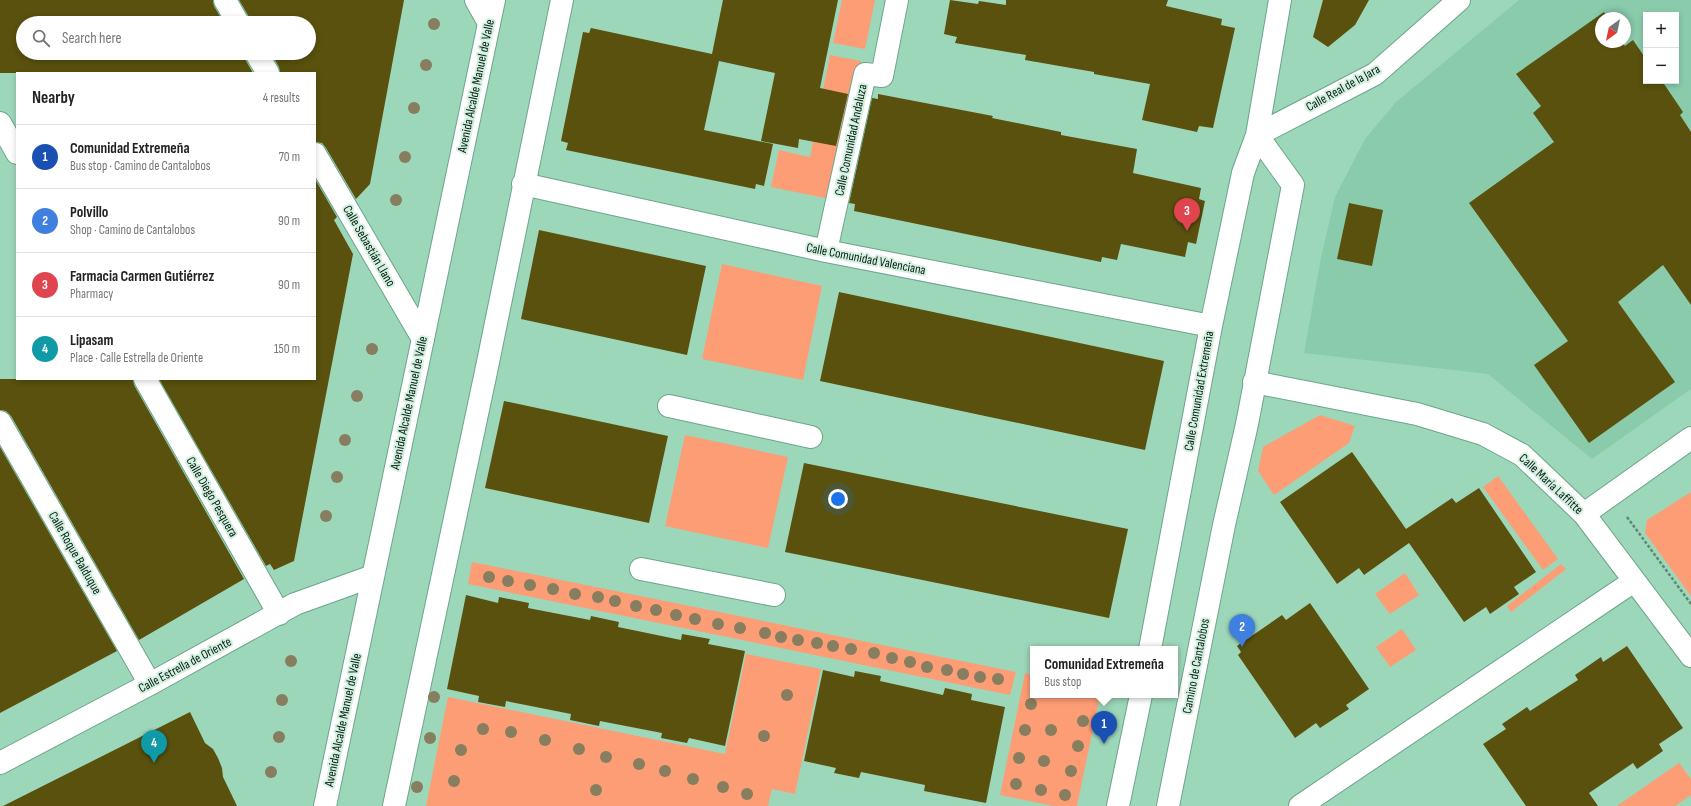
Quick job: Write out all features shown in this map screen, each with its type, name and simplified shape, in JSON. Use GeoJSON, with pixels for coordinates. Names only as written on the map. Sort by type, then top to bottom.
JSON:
{"type":"FeatureCollection","features":[{"type":"Feature","properties":{"kind":"street"},"geometry":{"type":"LineString","coordinates":[[225,0],[234,16]]}},
{"type":"Feature","properties":{"kind":"street"},"geometry":{"type":"LineString","coordinates":[[476,0],[489,22]]}},
{"type":"Feature","properties":{"kind":"street","name":"Avenida Alcalde Manuel de Valle"},"geometry":{"type":"LineString","coordinates":[[325,806],[494,0]]}},
{"type":"Feature","properties":{"kind":"street"},"geometry":{"type":"LineString","coordinates":[[394,806],[562,0]]}},
{"type":"Feature","properties":{"kind":"street","name":"Calle Comunidad Andaluza"},"geometry":{"type":"LineString","coordinates":[[826,251],[865,74],[882,76],[897,0]]}},
{"type":"Feature","properties":{"kind":"street","name":"Calle Comunidad Extremeña"},"geometry":{"type":"LineString","coordinates":[[1151,646],[1211,326],[1243,173],[1257,134],[1280,0]]}},
{"type":"Feature","properties":{"kind":"street","name":"Calle Real de la Jara"},"geometry":{"type":"LineString","coordinates":[[1257,134],[1374,74],[1459,0]]}},
{"type":"Feature","properties":{"kind":"street"},"geometry":{"type":"LineString","coordinates":[[260,60],[267,72]]}},
{"type":"Feature","properties":{"kind":"street"},"geometry":{"type":"LineString","coordinates":[[0,123],[16,151]]}},
{"type":"Feature","properties":{"kind":"street"},"geometry":{"type":"LineString","coordinates":[[1254,382],[1293,185],[1257,134]]}},
{"type":"Feature","properties":{"kind":"street","name":"Calle Sebastián Llano"},"geometry":{"type":"LineString","coordinates":[[316,156],[422,339]]}},
{"type":"Feature","properties":{"kind":"street","name":"Calle Comunidad Valenciana"},"geometry":{"type":"LineString","coordinates":[[523,184],[826,251],[1211,326]]}},
{"type":"Feature","properties":{"kind":"street","name":"Calle Diego Pesquera"},"geometry":{"type":"LineString","coordinates":[[146,380],[279,614]]}},
{"type":"Feature","properties":{"kind":"street","name":"Calle María Laffitte"},"geometry":{"type":"LineString","coordinates":[[1254,382],[1417,414],[1483,434],[1522,455],[1584,514],[1691,656]]}},
{"type":"Feature","properties":{"kind":"street","name":"Camino de Cantalobos"},"geometry":{"type":"LineString","coordinates":[[1168,806],[1254,382]]}},
{"type":"Feature","properties":{"kind":"street"},"geometry":{"type":"LineString","coordinates":[[669,406],[811,437]]}},
{"type":"Feature","properties":{"kind":"street","name":"Calle Roque Balduque"},"geometry":{"type":"LineString","coordinates":[[0,422],[150,684]]}},
{"type":"Feature","properties":{"kind":"street"},"geometry":{"type":"LineString","coordinates":[[1584,514],[1691,438]]}},
{"type":"Feature","properties":{"kind":"street"},"geometry":{"type":"LineString","coordinates":[[641,569],[774,595]]}},
{"type":"Feature","properties":{"kind":"street","name":"Calle Estrella de Oriente"},"geometry":{"type":"LineString","coordinates":[[0,763],[150,684],[296,604],[373,576]]}},
{"type":"Feature","properties":{"kind":"street"},"geometry":{"type":"LineString","coordinates":[[1300,806],[1634,581]]}},
{"type":"Feature","properties":{"kind":"street"},"geometry":{"type":"LineString","coordinates":[[1118,806],[1140,698]]}},
{"type":"Feature","properties":{"kind":"path"},"geometry":{"type":"LineString","coordinates":[[1611,495],[1691,604]]}},
{"type":"Feature","properties":{"kind":"shaded area"},"geometry":{"type":"Polygon","coordinates":[[[842,0],[875,0],[865,49],[833,43],[842,0]]]}},
{"type":"Feature","properties":{"kind":"shaded area"},"geometry":{"type":"Polygon","coordinates":[[[1519,0],[1691,0],[1691,389],[1592,459],[1488,374],[1304,353],[1321,258],[1335,197],[1365,139],[1396,102],[1519,0]]]}},
{"type":"Feature","properties":{"kind":"shaded area"},"geometry":{"type":"Polygon","coordinates":[[[830,55],[861,61],[850,121],[818,115],[830,55]]]}},
{"type":"Feature","properties":{"kind":"shaded area"},"geometry":{"type":"Polygon","coordinates":[[[817,121],[849,128],[835,200],[771,187],[779,150],[810,157],[817,121]]]}},
{"type":"Feature","properties":{"kind":"shaded area"},"geometry":{"type":"Polygon","coordinates":[[[722,264],[822,286],[803,380],[702,359],[722,264]]]}},
{"type":"Feature","properties":{"kind":"shaded area"},"geometry":{"type":"Polygon","coordinates":[[[1320,415],[1355,426],[1349,443],[1274,495],[1258,471],[1263,447],[1320,415]]]}},
{"type":"Feature","properties":{"kind":"shaded area"},"geometry":{"type":"Polygon","coordinates":[[[685,435],[788,457],[768,548],[665,526],[685,435]]]}},
{"type":"Feature","properties":{"kind":"shaded area"},"geometry":{"type":"Polygon","coordinates":[[[1498,476],[1558,559],[1543,570],[1483,487],[1498,476]]]}},
{"type":"Feature","properties":{"kind":"shaded area"},"geometry":{"type":"Polygon","coordinates":[[[1691,492],[1691,596],[1645,533],[1647,520],[1691,492]]]}},
{"type":"Feature","properties":{"kind":"shaded area"},"geometry":{"type":"Polygon","coordinates":[[[472,562],[1016,672],[1010,695],[468,584],[472,562]]]}},
{"type":"Feature","properties":{"kind":"shaded area"},"geometry":{"type":"Polygon","coordinates":[[[1561,564],[1566,569],[1511,612],[1507,606],[1561,564]]]}},
{"type":"Feature","properties":{"kind":"shaded area"},"geometry":{"type":"Polygon","coordinates":[[[1405,573],[1419,595],[1390,614],[1375,594],[1405,573]]]}},
{"type":"Feature","properties":{"kind":"shaded area"},"geometry":{"type":"Polygon","coordinates":[[[1402,629],[1416,650],[1390,667],[1376,647],[1402,629]]]}},
{"type":"Feature","properties":{"kind":"shaded area"},"geometry":{"type":"Polygon","coordinates":[[[746,654],[821,669],[795,794],[772,789],[768,806],[426,806],[448,697],[725,754],[746,654]]]}},
{"type":"Feature","properties":{"kind":"shaded area"},"geometry":{"type":"Polygon","coordinates":[[[1025,673],[1030,674],[1030,698],[1099,698],[1077,806],[1053,806],[1000,795],[1025,673]]]}},
{"type":"Feature","properties":{"kind":"shaded area"},"geometry":{"type":"Polygon","coordinates":[[[1679,763],[1691,779],[1691,795],[1675,806],[1617,806],[1679,763]]]}},
{"type":"Feature","properties":{"kind":"building"},"geometry":{"type":"Polygon","coordinates":[[[0,0],[213,0],[214,6],[220,16],[16,16],[16,60],[246,60],[252,72],[16,72],[0,73],[0,0]]]}},
{"type":"Feature","properties":{"kind":"building"},"geometry":{"type":"Polygon","coordinates":[[[239,0],[404,0],[370,184],[356,199],[326,148],[322,143],[316,142],[316,72],[280,72],[275,60],[316,60],[316,16],[248,16],[239,0]]]}},
{"type":"Feature","properties":{"kind":"building"},"geometry":{"type":"Polygon","coordinates":[[[723,0],[838,0],[820,88],[848,94],[836,146],[799,139],[798,148],[761,141],[775,73],[719,61],[704,130],[773,144],[764,186],[756,184],[755,189],[566,150],[568,143],[561,141],[583,32],[589,33],[591,28],[712,54],[723,0]]]}},
{"type":"Feature","properties":{"kind":"building"},"geometry":{"type":"Polygon","coordinates":[[[950,0],[978,4],[979,1],[1006,5],[1006,0],[1168,0],[1166,6],[1222,19],[1221,25],[1235,28],[1213,128],[1199,126],[1197,132],[1142,120],[1150,84],[1094,74],[1094,72],[1025,60],[1026,55],[955,43],[957,37],[944,34],[950,0]]]}},
{"type":"Feature","properties":{"kind":"building"},"geometry":{"type":"Polygon","coordinates":[[[1323,0],[1369,0],[1355,25],[1328,47],[1313,37],[1323,0]]]}},
{"type":"Feature","properties":{"kind":"building"},"geometry":{"type":"Polygon","coordinates":[[[1595,18],[1595,48],[1631,48],[1631,42],[1633,40],[1643,55],[1643,84],[1664,84],[1683,112],[1680,115],[1691,132],[1691,305],[1663,265],[1618,302],[1675,382],[1589,443],[1534,365],[1568,341],[1469,203],[1554,142],[1533,113],[1541,106],[1516,74],[1595,18]]]}},
{"type":"Feature","properties":{"kind":"building"},"geometry":{"type":"Polygon","coordinates":[[[878,94],[993,116],[992,118],[1061,132],[1061,135],[1137,149],[1133,173],[1201,188],[1199,199],[1205,201],[1196,244],[1188,242],[1185,257],[1121,244],[1117,260],[1102,257],[1101,262],[854,211],[855,204],[849,203],[872,98],[878,99],[878,94]]]}},
{"type":"Feature","properties":{"kind":"building"},"geometry":{"type":"Polygon","coordinates":[[[316,181],[337,217],[334,220],[353,254],[294,561],[274,570],[270,564],[266,566],[160,380],[316,380],[316,181]]]}},
{"type":"Feature","properties":{"kind":"building"},"geometry":{"type":"Polygon","coordinates":[[[1349,203],[1383,210],[1372,266],[1337,259],[1349,203]]]}},
{"type":"Feature","properties":{"kind":"building"},"geometry":{"type":"Polygon","coordinates":[[[539,230],[706,266],[687,355],[521,319],[539,230]]]}},
{"type":"Feature","properties":{"kind":"building"},"geometry":{"type":"Polygon","coordinates":[[[839,292],[1164,361],[1145,450],[820,381],[839,292]]]}},
{"type":"Feature","properties":{"kind":"building"},"geometry":{"type":"Polygon","coordinates":[[[0,379],[133,380],[134,385],[244,579],[139,640],[11,416],[6,411],[0,410],[0,379]]]}},
{"type":"Feature","properties":{"kind":"building"},"geometry":{"type":"Polygon","coordinates":[[[504,401],[668,436],[649,523],[485,488],[504,401]]]}},
{"type":"Feature","properties":{"kind":"building"},"geometry":{"type":"Polygon","coordinates":[[[0,447],[117,651],[0,713],[0,447]]]}},
{"type":"Feature","properties":{"kind":"building"},"geometry":{"type":"Polygon","coordinates":[[[1352,452],[1406,529],[1452,498],[1456,503],[1479,488],[1536,572],[1514,587],[1519,594],[1490,614],[1486,607],[1464,622],[1409,543],[1364,575],[1359,568],[1337,584],[1280,502],[1352,452]]]}},
{"type":"Feature","properties":{"kind":"building"},"geometry":{"type":"Polygon","coordinates":[[[804,463],[1128,529],[1109,618],[785,552],[804,463]]]}},
{"type":"Feature","properties":{"kind":"building"},"geometry":{"type":"Polygon","coordinates":[[[466,595],[498,603],[499,597],[529,603],[528,608],[590,620],[591,616],[619,622],[618,627],[681,640],[682,634],[710,639],[708,644],[745,651],[725,746],[689,738],[687,743],[661,738],[662,733],[600,721],[599,726],[570,720],[571,714],[506,701],[505,707],[478,702],[479,696],[447,689],[466,595]]]}},
{"type":"Feature","properties":{"kind":"building"},"geometry":{"type":"Polygon","coordinates":[[[1310,603],[1369,689],[1346,705],[1349,709],[1320,728],[1316,723],[1295,738],[1238,655],[1241,652],[1237,646],[1282,615],[1286,620],[1310,603]]]}},
{"type":"Feature","properties":{"kind":"building"},"geometry":{"type":"Polygon","coordinates":[[[1627,646],[1683,728],[1659,744],[1663,751],[1637,769],[1633,763],[1589,793],[1598,806],[1526,806],[1483,744],[1506,729],[1502,724],[1527,707],[1530,711],[1578,680],[1575,675],[1601,657],[1603,662],[1627,646]]]}},
{"type":"Feature","properties":{"kind":"building"},"geometry":{"type":"Polygon","coordinates":[[[823,670],[854,677],[855,671],[881,676],[880,681],[943,695],[945,688],[972,694],[971,700],[1005,707],[986,803],[924,791],[925,785],[861,772],[859,778],[834,773],[836,768],[804,761],[823,670]]]}},
{"type":"Feature","properties":{"kind":"building"},"geometry":{"type":"Polygon","coordinates":[[[190,712],[205,743],[213,749],[218,758],[222,768],[223,777],[237,806],[3,806],[190,712]]]}},
{"type":"Feature","properties":{"kind":"place","name":"Farmacia Carmen Gutiérrez"},"geometry":{"type":"Point","coordinates":[1187,231]}},
{"type":"Feature","properties":{"kind":"place","name":"Polvillo"},"geometry":{"type":"Point","coordinates":[1242,647]}},
{"type":"Feature","properties":{"kind":"place","name":"Comunidad Extremeña"},"geometry":{"type":"Point","coordinates":[1104,744]}},
{"type":"Feature","properties":{"kind":"place","name":"Lipasam"},"geometry":{"type":"Point","coordinates":[154,763]}}]}
